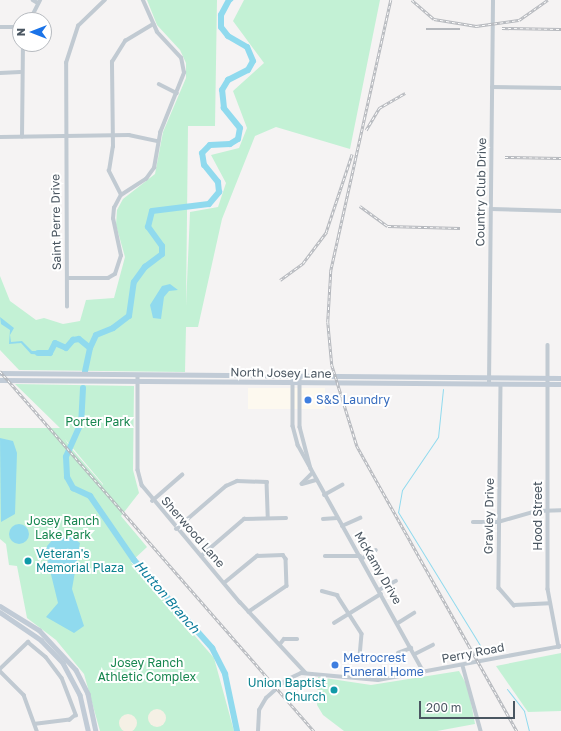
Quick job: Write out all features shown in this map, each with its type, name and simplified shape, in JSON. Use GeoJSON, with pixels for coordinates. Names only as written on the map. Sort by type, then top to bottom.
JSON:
{"type":"FeatureCollection","features":[{"type":"Feature","properties":{"kind":"main road","name":"North Josey Lane"},"geometry":{"type":"LineString","coordinates":[[0,373],[561,378]]}},
{"type":"Feature","properties":{"kind":"main road","name":"North Josey Lane"},"geometry":{"type":"LineString","coordinates":[[0,380],[561,384]]}},
{"type":"Feature","properties":{"kind":"main road"},"geometry":{"type":"LineString","coordinates":[[0,606],[39,630],[76,670],[88,694],[96,731]]}},
{"type":"Feature","properties":{"kind":"main road"},"geometry":{"type":"LineString","coordinates":[[0,612],[41,640],[70,674],[80,695],[88,731]]}},
{"type":"Feature","properties":{"kind":"main road"},"geometry":{"type":"LineString","coordinates":[[70,674],[76,670]]}},
{"type":"Feature","properties":{"kind":"street"},"geometry":{"type":"LineString","coordinates":[[33,0],[39,2],[34,12]]}},
{"type":"Feature","properties":{"kind":"street","name":"Saint Perre Drive"},"geometry":{"type":"LineString","coordinates":[[67,307],[64,189],[67,136],[68,51],[84,17],[105,0]]}},
{"type":"Feature","properties":{"kind":"street"},"geometry":{"type":"LineString","coordinates":[[67,278],[108,278],[115,274],[121,256],[112,219],[121,195],[151,174],[157,160],[158,141],[177,93],[184,65],[153,24],[143,0]]}},
{"type":"Feature","properties":{"kind":"street","name":"Country Club Drive"},"geometry":{"type":"LineString","coordinates":[[489,384],[493,0]]}},
{"type":"Feature","properties":{"kind":"street"},"geometry":{"type":"LineString","coordinates":[[121,195],[110,179],[112,135],[111,72],[115,53],[125,41],[153,24]]}},
{"type":"Feature","properties":{"kind":"street"},"geometry":{"type":"LineString","coordinates":[[0,27],[12,27]]}},
{"type":"Feature","properties":{"kind":"street"},"geometry":{"type":"LineString","coordinates":[[22,52],[20,72],[22,136]]}},
{"type":"Feature","properties":{"kind":"street"},"geometry":{"type":"LineString","coordinates":[[0,73],[20,72]]}},
{"type":"Feature","properties":{"kind":"street"},"geometry":{"type":"LineString","coordinates":[[159,84],[177,93]]}},
{"type":"Feature","properties":{"kind":"street"},"geometry":{"type":"LineString","coordinates":[[492,87],[561,88]]}},
{"type":"Feature","properties":{"kind":"street"},"geometry":{"type":"LineString","coordinates":[[0,137],[136,135],[158,141]]}},
{"type":"Feature","properties":{"kind":"street"},"geometry":{"type":"LineString","coordinates":[[491,209],[561,211]]}},
{"type":"Feature","properties":{"kind":"street","name":"Hood Street"},"geometry":{"type":"LineString","coordinates":[[548,345],[549,603],[560,647]]}},
{"type":"Feature","properties":{"kind":"street","name":"Sherwood Lane"},"geometry":{"type":"LineString","coordinates":[[138,375],[138,470],[142,485],[152,501],[176,529],[249,612],[305,672]]}},
{"type":"Feature","properties":{"kind":"street","name":"McKamy Drive"},"geometry":{"type":"LineString","coordinates":[[293,376],[295,436],[312,474],[424,672]]}},
{"type":"Feature","properties":{"kind":"street","name":"McKamy Drive"},"geometry":{"type":"LineString","coordinates":[[300,376],[300,427],[312,474]]}},
{"type":"Feature","properties":{"kind":"street","name":"Gravley Drive"},"geometry":{"type":"LineString","coordinates":[[501,384],[498,522],[501,594],[520,606],[549,603]]}},
{"type":"Feature","properties":{"kind":"street"},"geometry":{"type":"LineString","coordinates":[[312,474],[302,484],[316,480]]}},
{"type":"Feature","properties":{"kind":"street"},"geometry":{"type":"LineString","coordinates":[[152,501],[182,475]]}},
{"type":"Feature","properties":{"kind":"street"},"geometry":{"type":"LineString","coordinates":[[176,529],[226,486],[237,481],[266,482],[268,518]]}},
{"type":"Feature","properties":{"kind":"street"},"geometry":{"type":"LineString","coordinates":[[324,495],[342,485]]}},
{"type":"Feature","properties":{"kind":"street"},"geometry":{"type":"LineString","coordinates":[[473,522],[498,522],[548,511],[561,510]]}},
{"type":"Feature","properties":{"kind":"street"},"geometry":{"type":"LineString","coordinates":[[200,556],[244,519],[286,518]]}},
{"type":"Feature","properties":{"kind":"street"},"geometry":{"type":"LineString","coordinates":[[323,519],[337,518]]}},
{"type":"Feature","properties":{"kind":"street"},"geometry":{"type":"LineString","coordinates":[[342,526],[360,518]]}},
{"type":"Feature","properties":{"kind":"street"},"geometry":{"type":"LineString","coordinates":[[324,556],[360,557],[376,550]]}},
{"type":"Feature","properties":{"kind":"street"},"geometry":{"type":"LineString","coordinates":[[224,583],[257,556],[283,556],[286,559],[287,586],[249,612]]}},
{"type":"Feature","properties":{"kind":"street"},"geometry":{"type":"LineString","coordinates":[[334,623],[396,581]]}},
{"type":"Feature","properties":{"kind":"street"},"geometry":{"type":"LineString","coordinates":[[322,591],[337,594],[362,634],[360,658]]}},
{"type":"Feature","properties":{"kind":"street"},"geometry":{"type":"LineString","coordinates":[[398,624],[414,613]]}},
{"type":"Feature","properties":{"kind":"street"},"geometry":{"type":"LineString","coordinates":[[280,644],[284,639],[297,639]]}},
{"type":"Feature","properties":{"kind":"street"},"geometry":{"type":"LineString","coordinates":[[36,724],[70,720],[76,715],[62,678],[46,657],[28,642],[0,670],[24,695],[36,724],[37,731]]}},
{"type":"Feature","properties":{"kind":"street"},"geometry":{"type":"LineString","coordinates":[[415,654],[433,645]]}},
{"type":"Feature","properties":{"kind":"street","name":"Perry Road"},"geometry":{"type":"LineString","coordinates":[[305,672],[366,681],[463,666],[560,647]]}},
{"type":"Feature","properties":{"kind":"street"},"geometry":{"type":"LineString","coordinates":[[398,653],[411,648]]}},
{"type":"Feature","properties":{"kind":"street"},"geometry":{"type":"LineString","coordinates":[[463,666],[481,731]]}},
{"type":"Feature","properties":{"kind":"street"},"geometry":{"type":"LineString","coordinates":[[258,731],[259,710],[266,698],[286,680],[305,672]]}},
{"type":"Feature","properties":{"kind":"shaded area"},"geometry":{"type":"Polygon","coordinates":[[[248,388],[325,388],[325,409],[248,409],[248,388]]]}},
{"type":"Feature","properties":{"kind":"green space"},"geometry":{"type":"Polygon","coordinates":[[[147,0],[217,0],[215,126],[188,126],[186,306],[190,212],[218,207],[226,183],[211,155],[239,148],[247,128],[233,91],[264,63],[233,21],[244,0],[380,0],[350,149],[276,127],[255,136],[222,219],[198,327],[186,327],[185,372],[19,370],[0,350],[0,276],[10,301],[36,320],[44,318],[63,324],[80,321],[86,300],[114,298],[125,257],[116,225],[117,210],[123,199],[155,174],[163,132],[186,78],[186,63],[180,50],[157,25],[147,0]]]}},
{"type":"Feature","properties":{"kind":"green space"},"geometry":{"type":"Polygon","coordinates":[[[15,384],[134,386],[133,470],[139,493],[121,516],[147,547],[131,562],[214,658],[234,731],[100,731],[84,674],[56,640],[27,618],[17,566],[9,565],[6,544],[0,539],[0,428],[60,428],[15,384]],[[65,439],[70,447],[103,484],[65,439]]]}},
{"type":"Feature","properties":{"kind":"green space"},"geometry":{"type":"Polygon","coordinates":[[[561,653],[561,711],[528,712],[496,666],[561,653]]]}},
{"type":"Feature","properties":{"kind":"green space"},"geometry":{"type":"Polygon","coordinates":[[[459,671],[468,687],[475,724],[437,731],[344,731],[323,715],[317,705],[318,677],[371,685],[459,671]]]}},
{"type":"Feature","properties":{"kind":"sand"},"geometry":{"type":"Polygon","coordinates":[[[157,709],[163,712],[166,718],[163,724],[157,727],[151,724],[148,718],[151,712],[157,709]]]}},
{"type":"Feature","properties":{"kind":"sand"},"geometry":{"type":"Polygon","coordinates":[[[128,714],[134,717],[137,723],[134,729],[128,732],[122,729],[119,723],[122,717],[128,714]]]}},
{"type":"Feature","properties":{"kind":"water"},"geometry":{"type":"Polygon","coordinates":[[[170,284],[178,290],[169,291],[164,297],[161,319],[153,318],[150,305],[162,286],[170,284]]]}},
{"type":"Feature","properties":{"kind":"water"},"geometry":{"type":"Polygon","coordinates":[[[0,317],[14,328],[10,335],[11,342],[22,341],[32,351],[46,351],[46,355],[31,354],[21,343],[9,344],[10,330],[1,324],[0,317]]]}},
{"type":"Feature","properties":{"kind":"water"},"geometry":{"type":"Polygon","coordinates":[[[0,438],[13,441],[17,453],[15,514],[1,522],[0,438]]]}},
{"type":"Feature","properties":{"kind":"water"},"geometry":{"type":"Polygon","coordinates":[[[15,524],[23,524],[29,530],[29,538],[23,544],[15,544],[9,538],[9,530],[15,524]]]}},
{"type":"Feature","properties":{"kind":"water"},"geometry":{"type":"Polygon","coordinates":[[[70,536],[80,543],[72,589],[84,626],[74,633],[46,617],[58,603],[46,554],[47,546],[55,537],[70,536]]]}},
{"type":"Feature","properties":{"kind":"waterway"},"geometry":{"type":"LineString","coordinates":[[90,348],[96,335],[113,328],[129,316],[134,282],[145,267],[162,254],[162,246],[148,227],[152,211],[209,204],[219,192],[218,182],[204,165],[202,153],[210,145],[230,144],[238,139],[240,128],[224,108],[222,90],[228,80],[248,70],[253,61],[247,47],[228,36],[221,27],[221,15],[229,0]]}},
{"type":"Feature","properties":{"kind":"waterway","name":"Hutton Branch"},"geometry":{"type":"LineString","coordinates":[[38,353],[50,353],[55,343],[66,348],[73,340],[79,339],[90,348],[85,371]]}},
{"type":"Feature","properties":{"kind":"waterway","name":"Hutton Branch"},"geometry":{"type":"LineString","coordinates":[[83,388],[81,423],[66,457],[67,477],[73,488],[90,496],[134,560],[212,648],[225,674],[237,731]]}},
{"type":"Feature","properties":{"kind":"waterway"},"geometry":{"type":"LineString","coordinates":[[443,389],[438,437],[402,490],[398,512],[486,655]]}},
{"type":"Feature","properties":{"kind":"waterway"},"geometry":{"type":"LineString","coordinates":[[507,689],[524,711],[529,731]]}},
{"type":"Feature","properties":{"kind":"railway"},"geometry":{"type":"LineString","coordinates":[[391,0],[331,271],[328,322],[332,365],[357,446],[517,731]]}},
{"type":"Feature","properties":{"kind":"railway"},"geometry":{"type":"LineString","coordinates":[[412,0],[434,19],[476,26],[519,20],[548,0]]}},
{"type":"Feature","properties":{"kind":"railway"},"geometry":{"type":"LineString","coordinates":[[502,28],[561,29]]}},
{"type":"Feature","properties":{"kind":"railway"},"geometry":{"type":"LineString","coordinates":[[426,29],[460,29]]}},
{"type":"Feature","properties":{"kind":"railway"},"geometry":{"type":"LineString","coordinates":[[366,130],[379,108],[405,93]]}},
{"type":"Feature","properties":{"kind":"railway"},"geometry":{"type":"LineString","coordinates":[[280,280],[303,263],[326,232],[352,154]]}},
{"type":"Feature","properties":{"kind":"railway"},"geometry":{"type":"LineString","coordinates":[[505,157],[561,158]]}},
{"type":"Feature","properties":{"kind":"railway"},"geometry":{"type":"LineString","coordinates":[[360,206],[388,226],[460,228]]}},
{"type":"Feature","properties":{"kind":"railway"},"geometry":{"type":"LineString","coordinates":[[0,371],[314,731]]}},
{"type":"Feature","properties":{"kind":"place","name":"S&S Laundry"},"geometry":{"type":"Point","coordinates":[308,400]}},
{"type":"Feature","properties":{"kind":"place","name":"Veteran's Memorial Plaza"},"geometry":{"type":"Point","coordinates":[28,561]}},
{"type":"Feature","properties":{"kind":"place","name":"Metrocrest Funeral Home"},"geometry":{"type":"Point","coordinates":[335,665]}},
{"type":"Feature","properties":{"kind":"place","name":"Union Baptist Church"},"geometry":{"type":"Point","coordinates":[334,690]}},
{"type":"Feature","properties":{"kind":"park label","name":"Porter Park"},"geometry":{"type":"Point","coordinates":[98,422]}},
{"type":"Feature","properties":{"kind":"park label","name":"Josey Ranch Lake Park"},"geometry":{"type":"Point","coordinates":[63,528]}},
{"type":"Feature","properties":{"kind":"park label","name":"Josey Ranch Athletic Complex"},"geometry":{"type":"Point","coordinates":[147,670]}}]}
